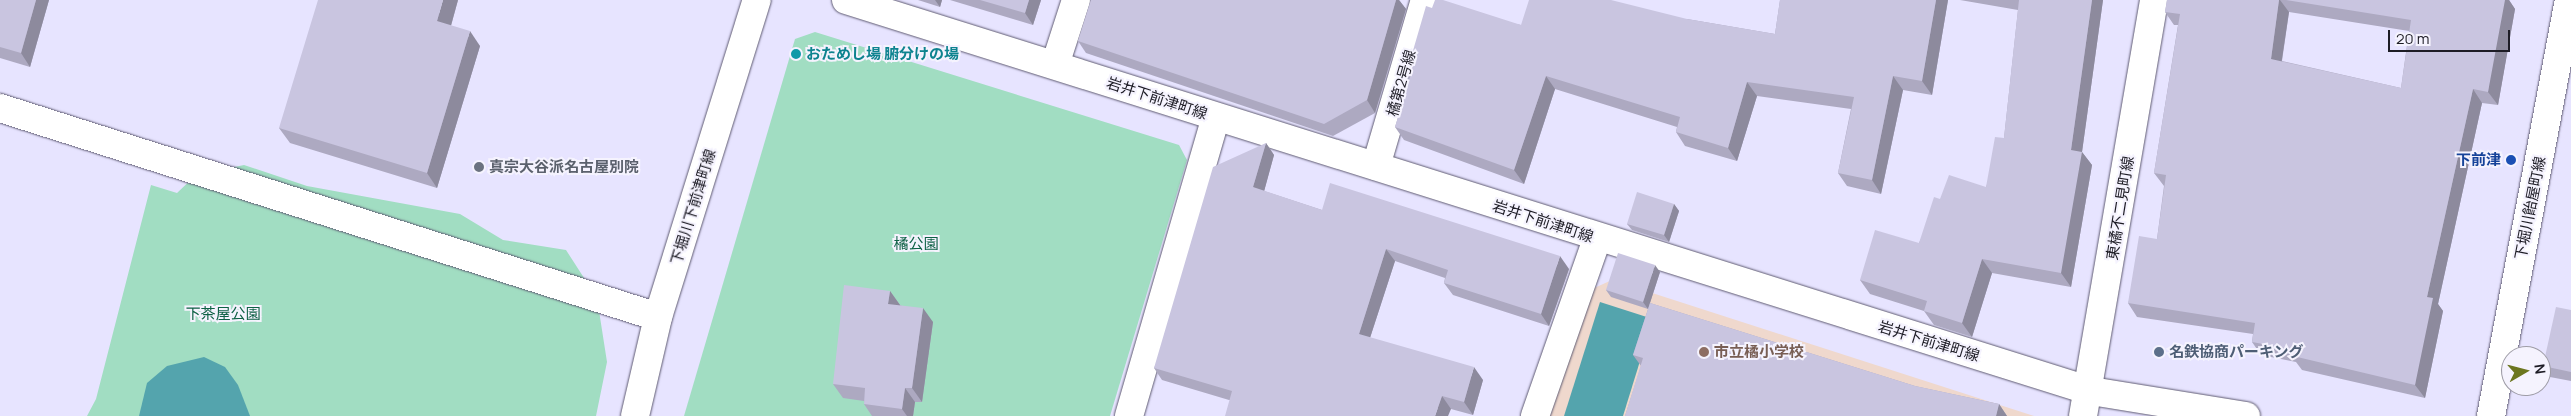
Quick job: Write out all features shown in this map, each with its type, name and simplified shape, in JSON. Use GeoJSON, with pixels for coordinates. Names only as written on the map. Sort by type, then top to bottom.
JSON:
{"type":"FeatureCollection","features":[{"type":"Feature","properties":{"kind":"street","name":"下堀川下前津町線"},"geometry":{"type":"LineString","coordinates":[[635,416],[658,317],[758,0]]}},
{"type":"Feature","properties":{"kind":"street","name":"岩井下前津町線"},"geometry":{"type":"LineString","coordinates":[[846,0],[1376,166],[2087,404],[2241,416]]}},
{"type":"Feature","properties":{"kind":"street"},"geometry":{"type":"LineString","coordinates":[[1055,65],[1076,0]]}},
{"type":"Feature","properties":{"kind":"street","name":"橘第2号線"},"geometry":{"type":"LineString","coordinates":[[1376,166],[1425,0]]}},
{"type":"Feature","properties":{"kind":"street","name":"東橘不二見町線"},"geometry":{"type":"LineString","coordinates":[[2087,404],[2154,0]]}},
{"type":"Feature","properties":{"kind":"street","name":"下堀川飴屋町線"},"geometry":{"type":"LineString","coordinates":[[2491,416],[2569,0]]}},
{"type":"Feature","properties":{"kind":"street"},"geometry":{"type":"LineString","coordinates":[[0,108],[658,317]]}},
{"type":"Feature","properties":{"kind":"street"},"geometry":{"type":"LineString","coordinates":[[1129,416],[1216,117]]}},
{"type":"Feature","properties":{"kind":"street"},"geometry":{"type":"LineString","coordinates":[[1535,416],[1597,239]]}},
{"type":"Feature","properties":{"kind":"shaded area","name":"市立橘小学校"},"geometry":{"type":"Polygon","coordinates":[[[1612,280],[2034,416],[1550,416],[1592,289],[1612,280]]]}},
{"type":"Feature","properties":{"kind":"shaded area"},"geometry":{"type":"Polygon","coordinates":[[[1600,302],[1653,319],[1623,416],[1564,416],[1600,302]]]}},
{"type":"Feature","properties":{"kind":"shaded area"},"geometry":{"type":"Polygon","coordinates":[[[204,357],[225,367],[238,385],[250,416],[139,416],[147,383],[167,366],[204,357]]]}},
{"type":"Feature","properties":{"kind":"green space","name":"橘公園"},"geometry":{"type":"Polygon","coordinates":[[[815,32],[1179,145],[1187,160],[1110,416],[684,416],[795,39],[815,32]]]}},
{"type":"Feature","properties":{"kind":"green space","name":"下茶屋公園"},"geometry":{"type":"Polygon","coordinates":[[[244,165],[307,186],[460,214],[503,240],[566,250],[597,298],[607,362],[596,416],[87,416],[96,399],[151,185],[177,193],[196,175],[244,165]]]}},
{"type":"Feature","properties":{"kind":"building"},"geometry":{"type":"Polygon","coordinates":[[[0,0],[36,0],[21,53],[0,47],[0,0]]]}},
{"type":"Feature","properties":{"kind":"building"},"geometry":{"type":"Polygon","coordinates":[[[318,0],[443,0],[437,21],[470,31],[427,173],[279,128],[318,0]]]}},
{"type":"Feature","properties":{"kind":"building"},"geometry":{"type":"Polygon","coordinates":[[[980,0],[1029,0],[1025,13],[980,0]]]}},
{"type":"Feature","properties":{"kind":"building"},"geometry":{"type":"Polygon","coordinates":[[[1091,0],[1396,0],[1367,100],[1324,124],[1078,41],[1091,0]]]}},
{"type":"Feature","properties":{"kind":"building"},"geometry":{"type":"Polygon","coordinates":[[[1435,0],[1443,0],[1521,25],[1529,0],[1611,0],[1687,19],[1775,34],[1780,0],[1936,0],[1922,81],[1893,76],[1872,180],[1838,173],[1854,97],[1747,82],[1728,148],[1676,132],[1680,117],[1546,76],[1514,170],[1395,127],[1411,74],[1405,78],[1426,6],[1432,8],[1435,0]]]}},
{"type":"Feature","properties":{"kind":"building"},"geometry":{"type":"Polygon","coordinates":[[[2019,0],[2092,0],[2071,150],[2082,152],[2061,273],[1982,259],[1962,323],[1924,311],[1927,301],[1860,280],[1875,230],[1919,243],[1934,197],[1940,199],[1949,175],[1986,187],[1995,137],[2004,138],[2019,0]]]}},
{"type":"Feature","properties":{"kind":"building"},"geometry":{"type":"Polygon","coordinates":[[[2167,0],[2279,0],[2271,59],[2401,88],[2411,20],[2286,0],[2505,0],[2488,92],[2473,89],[2427,297],[2433,298],[2415,385],[2293,356],[2290,349],[2252,342],[2255,323],[2128,303],[2139,236],[2157,239],[2166,175],[2154,173],[2180,14],[2165,12],[2167,0]]]}},
{"type":"Feature","properties":{"kind":"building"},"geometry":{"type":"Polygon","coordinates":[[[1266,143],[1253,187],[1322,210],[1330,183],[1560,256],[1541,314],[1444,283],[1448,270],[1386,249],[1359,334],[1474,367],[1464,402],[1442,396],[1435,416],[1225,416],[1232,391],[1154,368],[1213,167],[1266,143]]]}},
{"type":"Feature","properties":{"kind":"building"},"geometry":{"type":"Polygon","coordinates":[[[1637,192],[1674,204],[1664,235],[1627,224],[1637,192]]]}},
{"type":"Feature","properties":{"kind":"building"},"geometry":{"type":"Polygon","coordinates":[[[1618,253],[1655,265],[1643,302],[1606,290],[1618,253]]]}},
{"type":"Feature","properties":{"kind":"building"},"geometry":{"type":"Polygon","coordinates":[[[844,285],[890,291],[888,304],[923,308],[912,388],[905,388],[902,409],[864,404],[865,388],[833,384],[844,285]]]}},
{"type":"Feature","properties":{"kind":"building","name":"市立橘小学校"},"geometry":{"type":"Polygon","coordinates":[[[1650,303],[1915,386],[1999,404],[1996,416],[1625,416],[1643,358],[1633,355],[1650,303]]]}},
{"type":"Feature","properties":{"kind":"building"},"geometry":{"type":"Polygon","coordinates":[[[2556,307],[2571,310],[2571,372],[2551,368],[2551,346],[2547,346],[2556,307]]]}},
{"type":"Feature","properties":{"kind":"place","name":"おためし場 腑分けの場"},"geometry":{"type":"Point","coordinates":[796,54]}},
{"type":"Feature","properties":{"kind":"place","name":"下前津"},"geometry":{"type":"Point","coordinates":[2511,160]}},
{"type":"Feature","properties":{"kind":"place","name":"真宗大谷派名古屋別院"},"geometry":{"type":"Point","coordinates":[479,167]}},
{"type":"Feature","properties":{"kind":"place","name":"市立橘小学校"},"geometry":{"type":"Point","coordinates":[1704,352]}},
{"type":"Feature","properties":{"kind":"place","name":"名鉄協商パーキング"},"geometry":{"type":"Point","coordinates":[2159,352]}}]}
